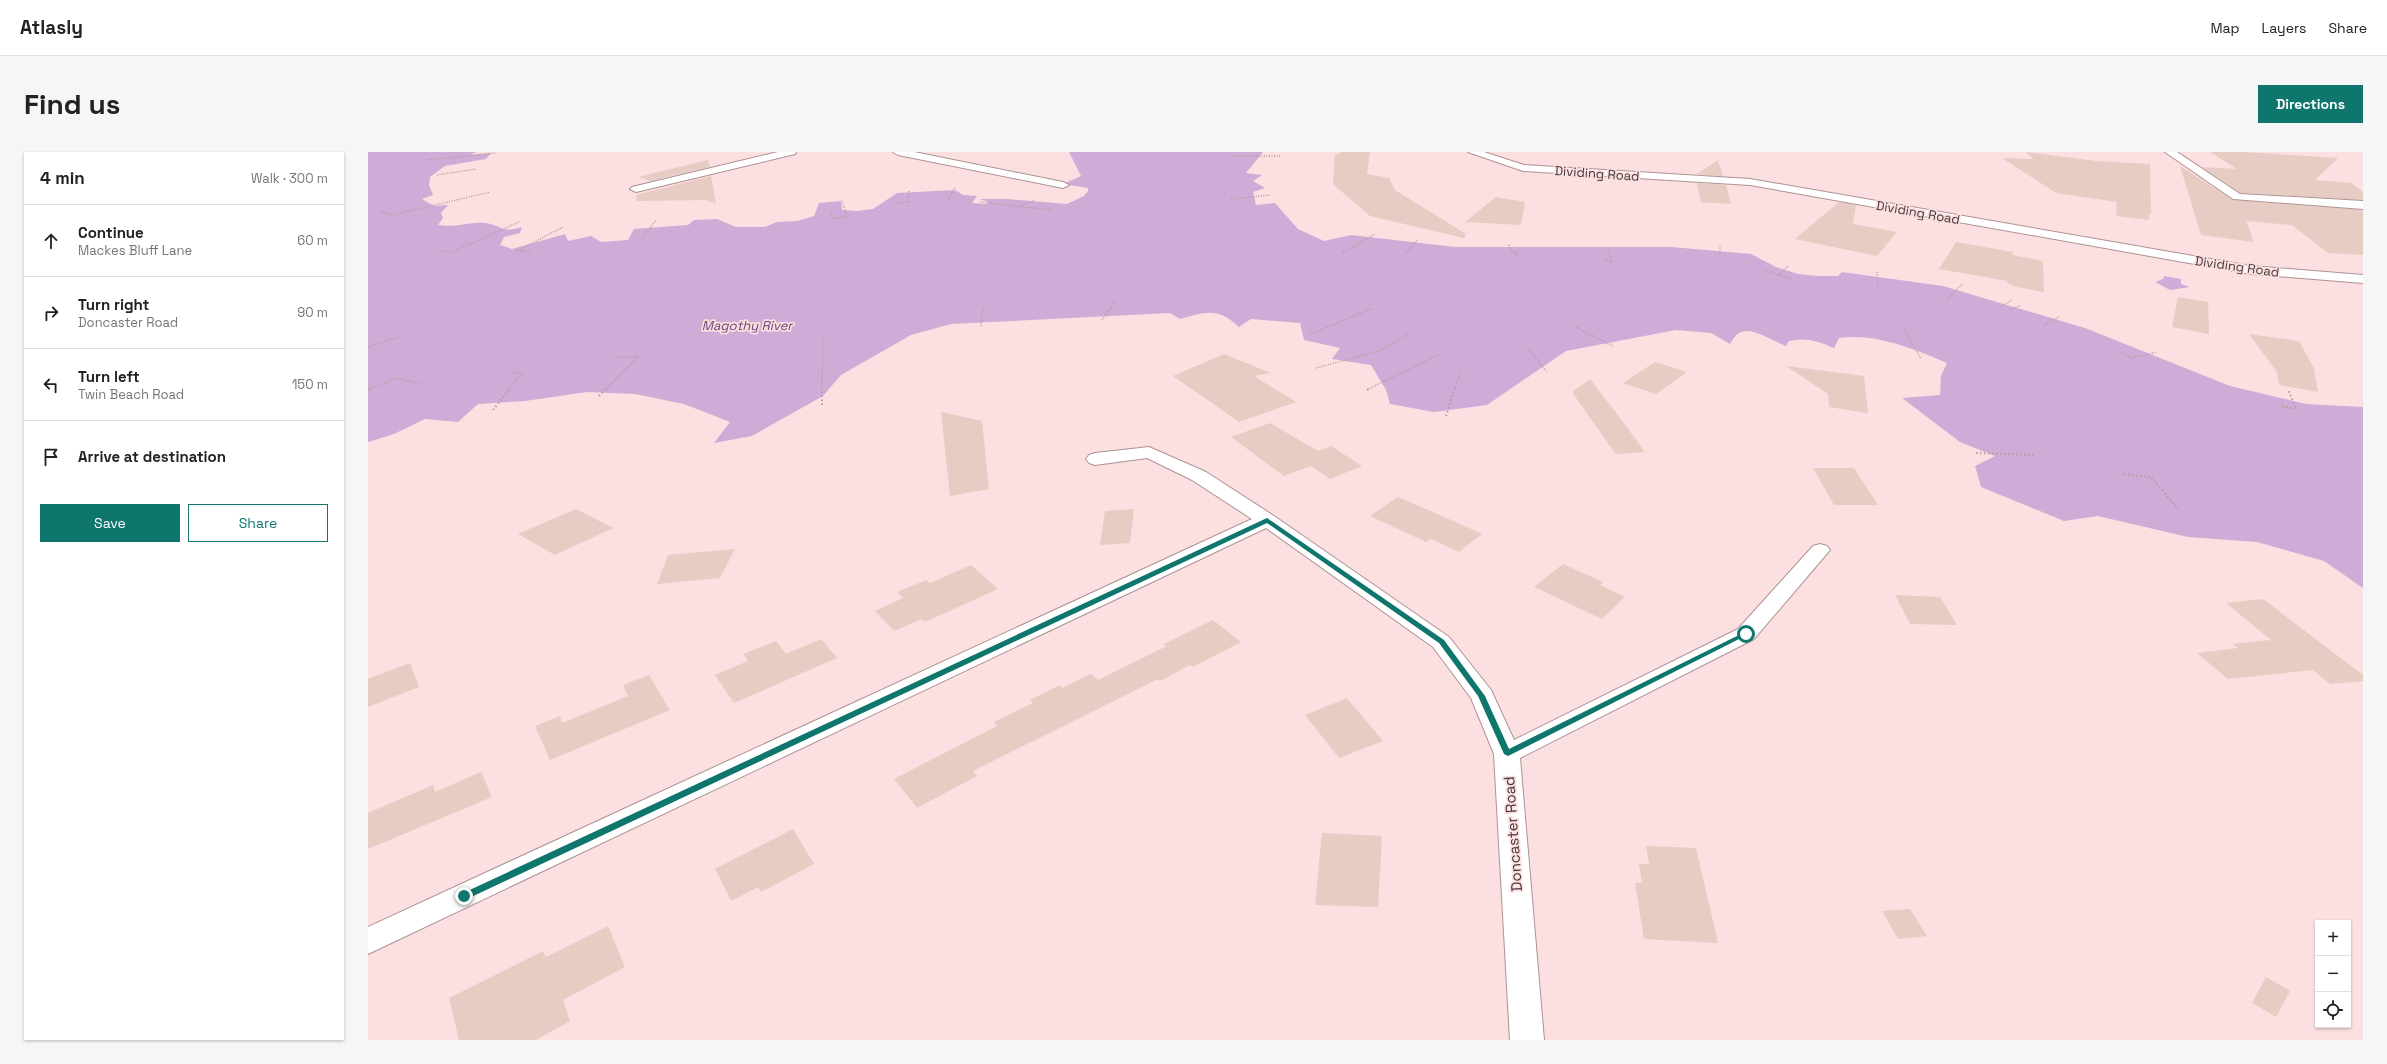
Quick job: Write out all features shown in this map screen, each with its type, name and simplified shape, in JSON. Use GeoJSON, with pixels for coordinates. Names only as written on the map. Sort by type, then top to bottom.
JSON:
{"type":"FeatureCollection","features":[{"type":"Feature","properties":{"kind":"street"},"geometry":{"type":"LineString","coordinates":[[636,188],[791,152]]}},
{"type":"Feature","properties":{"kind":"street"},"geometry":{"type":"LineString","coordinates":[[898,152],[1063,186]]}},
{"type":"Feature","properties":{"kind":"street","name":"Dividing Road"},"geometry":{"type":"LineString","coordinates":[[1473,152],[1523,168],[1750,182],[2251,270],[2363,279]]}},
{"type":"Feature","properties":{"kind":"street"},"geometry":{"type":"LineString","coordinates":[[2170,152],[2237,197],[2363,205]]}},
{"type":"Feature","properties":{"kind":"street","name":"Doncaster Road"},"geometry":{"type":"LineString","coordinates":[[1095,459],[1149,452],[1199,476],[1267,520],[1441,642],[1482,696],[1508,754],[1526,1040]]}},
{"type":"Feature","properties":{"kind":"street"},"geometry":{"type":"LineString","coordinates":[[368,941],[1267,520]]}},
{"type":"Feature","properties":{"kind":"street"},"geometry":{"type":"LineString","coordinates":[[1508,754],[1746,634],[1820,550]]}},
{"type":"Feature","properties":{"kind":"path"},"geometry":{"type":"LineString","coordinates":[[426,160],[496,153]]}},
{"type":"Feature","properties":{"kind":"path"},"geometry":{"type":"LineString","coordinates":[[1234,156],[1280,156]]}},
{"type":"Feature","properties":{"kind":"path"},"geometry":{"type":"LineString","coordinates":[[437,175],[476,169]]}},
{"type":"Feature","properties":{"kind":"path"},"geometry":{"type":"LineString","coordinates":[[947,202],[955,187]]}},
{"type":"Feature","properties":{"kind":"path"},"geometry":{"type":"LineString","coordinates":[[898,203],[908,202],[909,190]]}},
{"type":"Feature","properties":{"kind":"path"},"geometry":{"type":"LineString","coordinates":[[381,212],[393,215],[490,192]]}},
{"type":"Feature","properties":{"kind":"path"},"geometry":{"type":"LineString","coordinates":[[1230,199],[1270,195]]}},
{"type":"Feature","properties":{"kind":"path"},"geometry":{"type":"LineString","coordinates":[[1020,206],[1039,198]]}},
{"type":"Feature","properties":{"kind":"path"},"geometry":{"type":"LineString","coordinates":[[831,213],[833,219],[847,217],[842,200]]}},
{"type":"Feature","properties":{"kind":"path"},"geometry":{"type":"LineString","coordinates":[[981,202],[1052,210]]}},
{"type":"Feature","properties":{"kind":"path"},"geometry":{"type":"LineString","coordinates":[[643,238],[656,220]]}},
{"type":"Feature","properties":{"kind":"path"},"geometry":{"type":"LineString","coordinates":[[442,251],[452,252],[519,222]]}},
{"type":"Feature","properties":{"kind":"path"},"geometry":{"type":"LineString","coordinates":[[531,251],[517,251],[563,227]]}},
{"type":"Feature","properties":{"kind":"path"},"geometry":{"type":"LineString","coordinates":[[1342,253],[1375,234]]}},
{"type":"Feature","properties":{"kind":"path"},"geometry":{"type":"LineString","coordinates":[[1405,254],[1417,240]]}},
{"type":"Feature","properties":{"kind":"path"},"geometry":{"type":"LineString","coordinates":[[1509,245],[1511,252],[1516,252],[1518,258]]}},
{"type":"Feature","properties":{"kind":"path"},"geometry":{"type":"LineString","coordinates":[[1720,246],[1720,258]]}},
{"type":"Feature","properties":{"kind":"path"},"geometry":{"type":"LineString","coordinates":[[1604,260],[1612,261],[1608,248]]}},
{"type":"Feature","properties":{"kind":"path"},"geometry":{"type":"LineString","coordinates":[[1779,275],[1788,266]]}},
{"type":"Feature","properties":{"kind":"path"},"geometry":{"type":"LineString","coordinates":[[1765,271],[1793,278]]}},
{"type":"Feature","properties":{"kind":"path"},"geometry":{"type":"LineString","coordinates":[[1877,272],[1878,286]]}},
{"type":"Feature","properties":{"kind":"path"},"geometry":{"type":"LineString","coordinates":[[1948,299],[1962,284]]}},
{"type":"Feature","properties":{"kind":"path"},"geometry":{"type":"LineString","coordinates":[[1102,320],[1116,300]]}},
{"type":"Feature","properties":{"kind":"path"},"geometry":{"type":"LineString","coordinates":[[2002,306],[2012,300]]}},
{"type":"Feature","properties":{"kind":"path"},"geometry":{"type":"LineString","coordinates":[[2010,310],[2021,305]]}},
{"type":"Feature","properties":{"kind":"path"},"geometry":{"type":"LineString","coordinates":[[981,326],[983,306]]}},
{"type":"Feature","properties":{"kind":"path"},"geometry":{"type":"LineString","coordinates":[[1311,334],[1373,308]]}},
{"type":"Feature","properties":{"kind":"path"},"geometry":{"type":"LineString","coordinates":[[2043,326],[2060,316]]}},
{"type":"Feature","properties":{"kind":"path"},"geometry":{"type":"LineString","coordinates":[[1574,326],[1613,346]]}},
{"type":"Feature","properties":{"kind":"path"},"geometry":{"type":"LineString","coordinates":[[1904,329],[1921,359]]}},
{"type":"Feature","properties":{"kind":"path"},"geometry":{"type":"LineString","coordinates":[[1316,368],[1379,351],[1411,333]]}},
{"type":"Feature","properties":{"kind":"path"},"geometry":{"type":"LineString","coordinates":[[368,347],[399,337]]}},
{"type":"Feature","properties":{"kind":"path"},"geometry":{"type":"LineString","coordinates":[[822,405],[823,337]]}},
{"type":"Feature","properties":{"kind":"path"},"geometry":{"type":"LineString","coordinates":[[1527,347],[1546,371]]}},
{"type":"Feature","properties":{"kind":"path"},"geometry":{"type":"LineString","coordinates":[[2119,352],[2130,358],[2157,352]]}},
{"type":"Feature","properties":{"kind":"path"},"geometry":{"type":"LineString","coordinates":[[1367,390],[1440,354]]}},
{"type":"Feature","properties":{"kind":"path"},"geometry":{"type":"LineString","coordinates":[[599,396],[638,357],[615,357]]}},
{"type":"Feature","properties":{"kind":"path"},"geometry":{"type":"LineString","coordinates":[[1446,416],[1462,366]]}},
{"type":"Feature","properties":{"kind":"path"},"geometry":{"type":"LineString","coordinates":[[493,410],[523,372],[510,373]]}},
{"type":"Feature","properties":{"kind":"path"},"geometry":{"type":"LineString","coordinates":[[368,390],[397,378],[421,384]]}},
{"type":"Feature","properties":{"kind":"path"},"geometry":{"type":"LineString","coordinates":[[2282,406],[2296,409],[2288,389]]}},
{"type":"Feature","properties":{"kind":"path"},"geometry":{"type":"LineString","coordinates":[[1976,452],[2035,455]]}},
{"type":"Feature","properties":{"kind":"path"},"geometry":{"type":"LineString","coordinates":[[2124,474],[2150,477],[2178,509]]}},
{"type":"Feature","properties":{"kind":"water","name":"Magothy River"},"geometry":{"type":"Polygon","coordinates":[[[368,152],[477,152],[469,155],[491,153],[486,159],[445,166],[430,177],[429,185],[433,195],[422,199],[434,206],[448,205],[441,213],[443,218],[438,225],[451,226],[480,223],[491,224],[509,230],[522,227],[520,233],[504,237],[500,245],[512,249],[565,234],[568,241],[591,236],[601,242],[628,240],[634,229],[688,225],[694,220],[717,219],[736,227],[765,227],[777,222],[797,221],[814,216],[819,203],[841,201],[842,210],[857,211],[873,209],[897,193],[955,190],[963,195],[977,196],[972,203],[987,204],[988,202],[980,199],[1007,199],[1067,204],[1084,196],[1088,191],[1088,188],[1063,184],[1081,176],[1069,152],[1263,152],[1246,173],[1262,175],[1253,181],[1265,188],[1253,192],[1256,205],[1275,203],[1298,229],[1324,241],[1351,235],[1455,247],[1672,247],[1751,254],[1776,267],[1798,274],[1838,276],[1842,272],[1943,286],[2085,328],[2230,386],[2306,404],[2363,407],[2363,588],[2324,561],[2257,542],[2188,537],[2098,516],[2064,521],[1981,487],[1975,466],[1995,456],[1960,442],[1902,398],[1940,395],[1941,376],[1947,363],[1894,343],[1853,337],[1839,338],[1834,348],[1817,342],[1801,339],[1789,341],[1786,346],[1758,333],[1746,331],[1738,334],[1730,344],[1711,333],[1676,330],[1566,351],[1487,405],[1434,412],[1390,404],[1386,390],[1371,365],[1332,359],[1340,348],[1304,340],[1300,323],[1251,319],[1239,327],[1224,316],[1218,314],[1205,313],[1180,319],[1170,313],[951,324],[911,335],[841,375],[823,396],[752,436],[714,443],[730,422],[684,404],[635,394],[587,392],[525,401],[478,404],[458,422],[425,419],[394,434],[368,442],[368,152]]]}},
{"type":"Feature","properties":{"kind":"water"},"geometry":{"type":"Polygon","coordinates":[[[2164,276],[2181,279],[2181,284],[2190,287],[2170,290],[2155,282],[2163,279],[2164,276]]]}},
{"type":"Feature","properties":{"kind":"building"},"geometry":{"type":"Polygon","coordinates":[[[1340,152],[1370,152],[1367,174],[1389,178],[1395,190],[1466,234],[1464,238],[1370,216],[1333,184],[1335,154],[1340,154],[1340,152]]]}},
{"type":"Feature","properties":{"kind":"building"},"geometry":{"type":"Polygon","coordinates":[[[2026,152],[2096,161],[2150,164],[2151,215],[2149,214],[2149,220],[2116,216],[2117,202],[2056,193],[2002,158],[2033,159],[2026,152]]]}},
{"type":"Feature","properties":{"kind":"building"},"geometry":{"type":"Polygon","coordinates":[[[2210,152],[2243,152],[2338,158],[2315,180],[2351,183],[2363,192],[2363,200],[2240,193],[2202,167],[2237,169],[2210,152]]]}},
{"type":"Feature","properties":{"kind":"building"},"geometry":{"type":"Polygon","coordinates":[[[708,160],[710,167],[650,181],[638,177],[708,160]]]}},
{"type":"Feature","properties":{"kind":"building"},"geometry":{"type":"Polygon","coordinates":[[[1718,160],[1723,176],[1697,174],[1718,160]]]}},
{"type":"Feature","properties":{"kind":"building"},"geometry":{"type":"Polygon","coordinates":[[[2180,166],[2233,200],[2363,210],[2363,255],[2328,253],[2292,225],[2246,221],[2254,242],[2201,235],[2180,166]]]}},
{"type":"Feature","properties":{"kind":"building"},"geometry":{"type":"Polygon","coordinates":[[[711,176],[716,204],[706,200],[637,201],[636,195],[711,176]]]}},
{"type":"Feature","properties":{"kind":"building"},"geometry":{"type":"Polygon","coordinates":[[[1697,183],[1726,185],[1731,204],[1701,202],[1697,183]]]}},
{"type":"Feature","properties":{"kind":"building"},"geometry":{"type":"Polygon","coordinates":[[[1496,197],[1525,202],[1521,225],[1465,222],[1496,197]]]}},
{"type":"Feature","properties":{"kind":"building"},"geometry":{"type":"Polygon","coordinates":[[[1839,202],[1856,205],[1853,224],[1897,232],[1877,256],[1795,239],[1839,202]]]}},
{"type":"Feature","properties":{"kind":"building"},"geometry":{"type":"Polygon","coordinates":[[[1956,242],[2013,252],[2012,255],[2043,261],[2044,292],[2012,286],[2012,284],[2007,283],[2007,281],[1939,269],[1956,242]]]}},
{"type":"Feature","properties":{"kind":"building"},"geometry":{"type":"Polygon","coordinates":[[[2178,297],[2208,302],[2209,334],[2172,327],[2178,297]]]}},
{"type":"Feature","properties":{"kind":"building"},"geometry":{"type":"Polygon","coordinates":[[[2249,334],[2299,341],[2314,368],[2318,392],[2279,385],[2277,372],[2249,334]]]}},
{"type":"Feature","properties":{"kind":"building"},"geometry":{"type":"Polygon","coordinates":[[[1224,354],[1271,373],[1254,376],[1296,402],[1239,422],[1173,376],[1224,354]]]}},
{"type":"Feature","properties":{"kind":"building"},"geometry":{"type":"Polygon","coordinates":[[[1655,362],[1687,372],[1656,394],[1623,383],[1655,362]]]}},
{"type":"Feature","properties":{"kind":"building"},"geometry":{"type":"Polygon","coordinates":[[[1786,366],[1864,376],[1868,413],[1829,407],[1828,394],[1786,366]]]}},
{"type":"Feature","properties":{"kind":"building"},"geometry":{"type":"Polygon","coordinates":[[[1590,379],[1645,452],[1616,454],[1572,392],[1590,379]]]}},
{"type":"Feature","properties":{"kind":"building"},"geometry":{"type":"Polygon","coordinates":[[[941,412],[982,421],[989,489],[950,496],[941,412]]]}},
{"type":"Feature","properties":{"kind":"building"},"geometry":{"type":"Polygon","coordinates":[[[1270,423],[1318,451],[1331,446],[1362,466],[1330,479],[1311,466],[1284,476],[1231,437],[1270,423]]]}},
{"type":"Feature","properties":{"kind":"building"},"geometry":{"type":"Polygon","coordinates":[[[1813,468],[1854,468],[1878,505],[1834,505],[1813,468]]]}},
{"type":"Feature","properties":{"kind":"building"},"geometry":{"type":"Polygon","coordinates":[[[1398,497],[1482,534],[1459,552],[1431,539],[1426,542],[1370,516],[1398,497]]]}},
{"type":"Feature","properties":{"kind":"building"},"geometry":{"type":"Polygon","coordinates":[[[576,509],[613,528],[555,555],[518,534],[576,509]]]}},
{"type":"Feature","properties":{"kind":"building"},"geometry":{"type":"Polygon","coordinates":[[[1134,509],[1130,543],[1100,545],[1105,511],[1134,509]]]}},
{"type":"Feature","properties":{"kind":"building"},"geometry":{"type":"Polygon","coordinates":[[[735,549],[720,578],[657,584],[668,555],[735,549]]]}},
{"type":"Feature","properties":{"kind":"building"},"geometry":{"type":"Polygon","coordinates":[[[1563,564],[1603,582],[1600,585],[1625,597],[1602,619],[1534,587],[1563,564]]]}},
{"type":"Feature","properties":{"kind":"building"},"geometry":{"type":"Polygon","coordinates":[[[971,565],[998,589],[925,622],[922,619],[894,631],[875,611],[903,598],[897,592],[926,580],[930,583],[971,565]]]}},
{"type":"Feature","properties":{"kind":"building"},"geometry":{"type":"Polygon","coordinates":[[[1895,595],[1940,597],[1957,625],[1910,624],[1895,595]]]}},
{"type":"Feature","properties":{"kind":"building"},"geometry":{"type":"Polygon","coordinates":[[[2263,599],[2363,675],[2363,681],[2330,684],[2313,670],[2228,679],[2197,653],[2238,648],[2232,644],[2271,640],[2226,603],[2263,599]]]}},
{"type":"Feature","properties":{"kind":"building"},"geometry":{"type":"Polygon","coordinates":[[[1213,620],[1241,642],[1193,667],[1190,665],[1160,681],[1158,679],[973,771],[977,776],[917,808],[894,779],[997,726],[994,722],[1033,703],[1030,700],[1060,685],[1062,688],[1091,674],[1098,680],[1167,646],[1164,644],[1213,620]]]}},
{"type":"Feature","properties":{"kind":"building"},"geometry":{"type":"Polygon","coordinates":[[[821,639],[837,658],[734,703],[715,675],[748,661],[743,654],[776,641],[786,654],[821,639]]]}},
{"type":"Feature","properties":{"kind":"building"},"geometry":{"type":"Polygon","coordinates":[[[410,663],[419,687],[368,707],[368,679],[410,663]]]}},
{"type":"Feature","properties":{"kind":"building"},"geometry":{"type":"Polygon","coordinates":[[[649,675],[670,710],[550,760],[535,726],[560,716],[562,723],[628,696],[623,685],[649,675]]]}},
{"type":"Feature","properties":{"kind":"building"},"geometry":{"type":"Polygon","coordinates":[[[1347,698],[1383,741],[1339,758],[1305,715],[1347,698]]]}},
{"type":"Feature","properties":{"kind":"building"},"geometry":{"type":"Polygon","coordinates":[[[481,772],[492,797],[368,849],[368,813],[433,785],[435,792],[481,772]]]}},
{"type":"Feature","properties":{"kind":"building"},"geometry":{"type":"Polygon","coordinates":[[[793,829],[814,864],[761,892],[758,887],[731,901],[715,869],[793,829]]]}},
{"type":"Feature","properties":{"kind":"building"},"geometry":{"type":"Polygon","coordinates":[[[1322,833],[1382,836],[1378,907],[1315,905],[1322,833]]]}},
{"type":"Feature","properties":{"kind":"building"},"geometry":{"type":"Polygon","coordinates":[[[1646,846],[1696,848],[1718,943],[1644,939],[1635,883],[1642,883],[1639,864],[1649,864],[1646,846]]]}},
{"type":"Feature","properties":{"kind":"building"},"geometry":{"type":"Polygon","coordinates":[[[1910,909],[1927,936],[1898,939],[1882,911],[1910,909]]]}},
{"type":"Feature","properties":{"kind":"building"},"geometry":{"type":"Polygon","coordinates":[[[608,926],[625,967],[563,1000],[570,1021],[536,1040],[459,1040],[449,998],[543,951],[546,957],[608,926]]]}},
{"type":"Feature","properties":{"kind":"building"},"geometry":{"type":"Polygon","coordinates":[[[2266,977],[2290,991],[2276,1017],[2252,1003],[2266,977]]]}},
{"type":"Feature","properties":{"kind":"route"},"geometry":{"type":"LineString","coordinates":[[464,896],[1267,520],[1441,642],[1482,696],[1508,754],[1746,634]]}}]}
